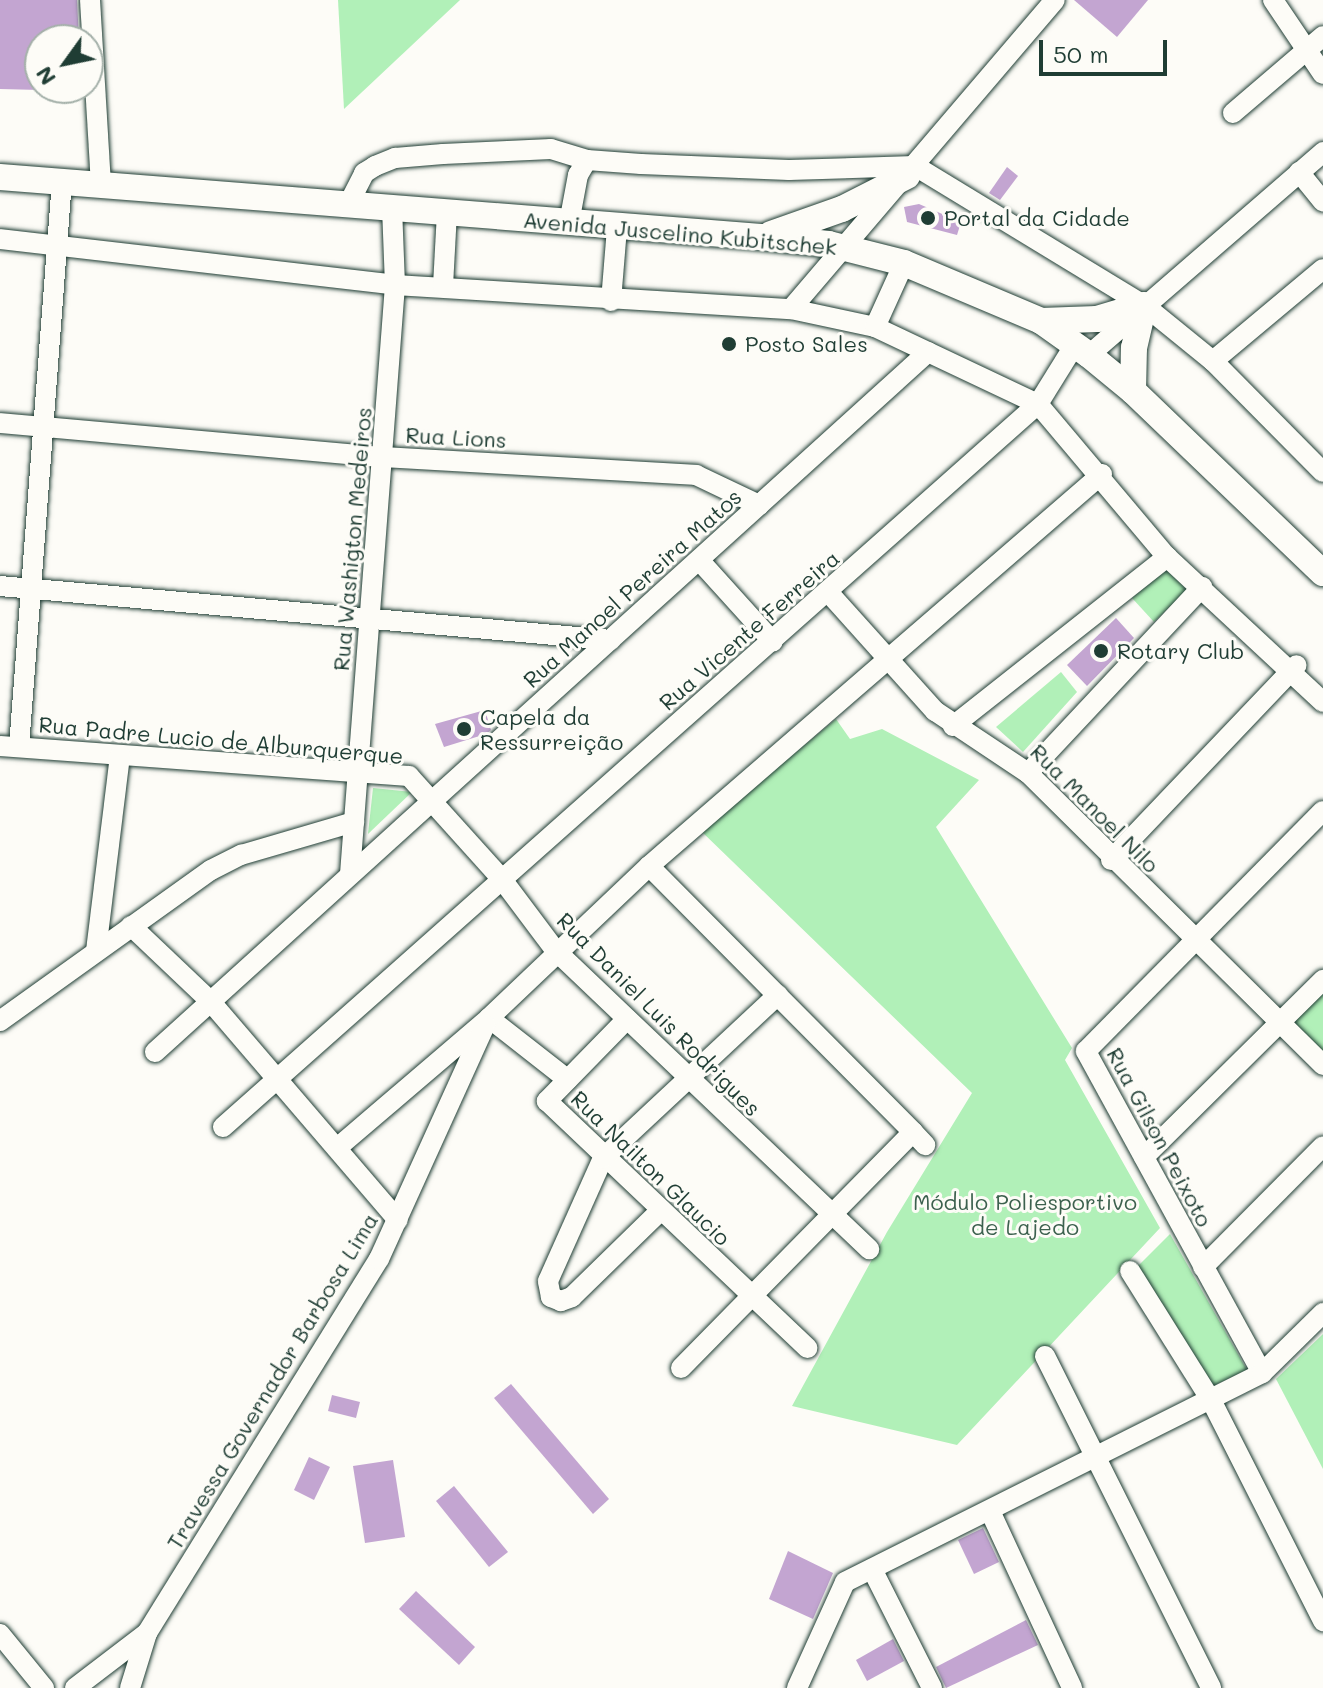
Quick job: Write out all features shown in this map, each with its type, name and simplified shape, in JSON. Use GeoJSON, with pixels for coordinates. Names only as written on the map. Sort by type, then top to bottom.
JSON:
{"type":"FeatureCollection","features":[{"type":"Feature","properties":{"kind":"main road"},"geometry":{"type":"LineString","coordinates":[[761,237],[842,209],[911,171]]}},
{"type":"Feature","properties":{"kind":"main road","name":"Avenida Juscelino Kubitschek"},"geometry":{"type":"LineString","coordinates":[[0,177],[761,237],[848,249],[904,263],[1041,321],[1081,350],[1133,391],[1323,573]]}},
{"type":"Feature","properties":{"kind":"main road"},"geometry":{"type":"LineString","coordinates":[[1041,321],[1097,319],[1144,305],[1134,348],[1133,391]]}},
{"type":"Feature","properties":{"kind":"street"},"geometry":{"type":"LineString","coordinates":[[90,0],[101,186]]}},
{"type":"Feature","properties":{"kind":"street"},"geometry":{"type":"LineString","coordinates":[[791,309],[848,249],[1055,0]]}},
{"type":"Feature","properties":{"kind":"street"},"geometry":{"type":"LineString","coordinates":[[1273,0],[1323,74]]}},
{"type":"Feature","properties":{"kind":"street"},"geometry":{"type":"LineString","coordinates":[[1233,113],[1323,36]]}},
{"type":"Feature","properties":{"kind":"street"},"geometry":{"type":"LineString","coordinates":[[342,202],[364,173],[395,158],[551,149],[587,160],[789,170],[911,171],[1144,305],[1213,361],[1323,472]]}},
{"type":"Feature","properties":{"kind":"street","name":"Rua Vicente Ferreira"},"geometry":{"type":"LineString","coordinates":[[223,1127],[501,878],[829,593],[1038,404],[1081,350],[1144,305],[1323,152]]}},
{"type":"Feature","properties":{"kind":"street"},"geometry":{"type":"LineString","coordinates":[[569,223],[578,175],[587,160]]}},
{"type":"Feature","properties":{"kind":"street"},"geometry":{"type":"LineString","coordinates":[[1299,172],[1323,202]]}},
{"type":"Feature","properties":{"kind":"street"},"geometry":{"type":"LineString","coordinates":[[10,746],[31,589],[62,181]]}},
{"type":"Feature","properties":{"kind":"street","name":"Rua Washigton Medeiros"},"geometry":{"type":"LineString","coordinates":[[350,874],[355,773],[384,457],[395,285],[392,207]]}},
{"type":"Feature","properties":{"kind":"street"},"geometry":{"type":"LineString","coordinates":[[443,286],[447,212]]}},
{"type":"Feature","properties":{"kind":"street"},"geometry":{"type":"LineString","coordinates":[[611,301],[617,228]]}},
{"type":"Feature","properties":{"kind":"street"},"geometry":{"type":"LineString","coordinates":[[0,239],[395,285],[443,286],[611,301],[791,309],[875,327],[1038,404],[1102,474],[1167,557],[1294,668],[1323,702]]}},
{"type":"Feature","properties":{"kind":"street"},"geometry":{"type":"LineString","coordinates":[[875,327],[904,263]]}},
{"type":"Feature","properties":{"kind":"street"},"geometry":{"type":"LineString","coordinates":[[1213,361],[1323,269]]}},
{"type":"Feature","properties":{"kind":"street","name":"Rua Manoel Pereira Matos"},"geometry":{"type":"LineString","coordinates":[[155,1052],[430,799],[611,640],[928,352]]}},
{"type":"Feature","properties":{"kind":"street","name":"Rua Lions"},"geometry":{"type":"LineString","coordinates":[[0,423],[384,457],[696,475],[759,505]]}},
{"type":"Feature","properties":{"kind":"street"},"geometry":{"type":"LineString","coordinates":[[337,1148],[489,1018],[555,950],[649,866],[1102,474]]}},
{"type":"Feature","properties":{"kind":"street"},"geometry":{"type":"LineString","coordinates":[[953,726],[1167,557]]}},
{"type":"Feature","properties":{"kind":"street"},"geometry":{"type":"LineString","coordinates":[[699,560],[773,642]]}},
{"type":"Feature","properties":{"kind":"street"},"geometry":{"type":"LineString","coordinates":[[0,586],[370,615],[611,640]]}},
{"type":"Feature","properties":{"kind":"street"},"geometry":{"type":"LineString","coordinates":[[1028,773],[1202,587]]}},
{"type":"Feature","properties":{"kind":"street","name":"Rua Manoel Nilo"},"geometry":{"type":"LineString","coordinates":[[829,593],[886,660],[953,726],[1028,773],[1111,860],[1323,1065]]}},
{"type":"Feature","properties":{"kind":"street"},"geometry":{"type":"LineString","coordinates":[[1111,860],[1294,668]]}},
{"type":"Feature","properties":{"kind":"street","name":"Rua Padre Lucio de Alburquerque"},"geometry":{"type":"LineString","coordinates":[[10,746],[409,776],[430,799]]}},
{"type":"Feature","properties":{"kind":"street"},"geometry":{"type":"LineString","coordinates":[[96,951],[120,755]]}},
{"type":"Feature","properties":{"kind":"street","name":"Rua Daniel Luis Rodrigues"},"geometry":{"type":"LineString","coordinates":[[430,799],[501,878],[555,950],[869,1249]]}},
{"type":"Feature","properties":{"kind":"street","name":"Rua Gilson Peixoto"},"geometry":{"type":"LineString","coordinates":[[1262,1373],[1086,1051],[1199,942],[1323,811]]}},
{"type":"Feature","properties":{"kind":"street"},"geometry":{"type":"LineString","coordinates":[[0,1021],[131,926],[241,855],[354,822]]}},
{"type":"Feature","properties":{"kind":"street"},"geometry":{"type":"LineString","coordinates":[[649,866],[919,1138],[833,1216],[681,1368]]}},
{"type":"Feature","properties":{"kind":"street"},"geometry":{"type":"LineString","coordinates":[[131,926],[211,1002],[398,1220]]}},
{"type":"Feature","properties":{"kind":"street"},"geometry":{"type":"LineString","coordinates":[[1144,1157],[1323,980]]}},
{"type":"Feature","properties":{"kind":"street"},"geometry":{"type":"LineString","coordinates":[[659,1212],[572,1297],[561,1301],[551,1297],[548,1281],[603,1158],[778,995]]}},
{"type":"Feature","properties":{"kind":"street"},"geometry":{"type":"LineString","coordinates":[[489,1018],[568,1080]]}},
{"type":"Feature","properties":{"kind":"street","name":"Travessa Governador Barbosa Lima"},"geometry":{"type":"LineString","coordinates":[[147,1633],[379,1259],[489,1018]]}},
{"type":"Feature","properties":{"kind":"street","name":"Rua Nailton Glaucio"},"geometry":{"type":"LineString","coordinates":[[627,1019],[547,1101],[659,1212],[807,1348]]}},
{"type":"Feature","properties":{"kind":"street"},"geometry":{"type":"LineString","coordinates":[[1203,1267],[1323,1146]]}},
{"type":"Feature","properties":{"kind":"street"},"geometry":{"type":"LineString","coordinates":[[1130,1271],[1211,1400],[1323,1621]]}},
{"type":"Feature","properties":{"kind":"street"},"geometry":{"type":"LineString","coordinates":[[802,1684],[845,1582],[1262,1373],[1323,1313]]}},
{"type":"Feature","properties":{"kind":"street"},"geometry":{"type":"LineString","coordinates":[[1045,1356],[1211,1688]]}},
{"type":"Feature","properties":{"kind":"street"},"geometry":{"type":"LineString","coordinates":[[990,1511],[1072,1688]]}},
{"type":"Feature","properties":{"kind":"street"},"geometry":{"type":"LineString","coordinates":[[872,1569],[932,1688]]}},
{"type":"Feature","properties":{"kind":"street"},"geometry":{"type":"LineString","coordinates":[[75,1688],[147,1633]]}},
{"type":"Feature","properties":{"kind":"street"},"geometry":{"type":"LineString","coordinates":[[130,1688],[147,1633]]}},
{"type":"Feature","properties":{"kind":"street"},"geometry":{"type":"LineString","coordinates":[[0,1634],[44,1688]]}},
{"type":"Feature","properties":{"kind":"green space"},"geometry":{"type":"Polygon","coordinates":[[[338,0],[460,0],[344,109],[338,0]]]}},
{"type":"Feature","properties":{"kind":"green space"},"geometry":{"type":"Polygon","coordinates":[[[1167,569],[1187,590],[1154,622],[1132,598],[1167,569]]]}},
{"type":"Feature","properties":{"kind":"green space"},"geometry":{"type":"Polygon","coordinates":[[[1061,672],[1077,692],[1023,752],[996,727],[1061,672]]]}},
{"type":"Feature","properties":{"kind":"green space","name":"Módulo Poliesportivo de Lajedo"},"geometry":{"type":"Polygon","coordinates":[[[836,719],[850,739],[882,729],[979,780],[936,827],[1072,1048],[1065,1060],[1160,1228],[957,1445],[792,1406],[887,1232],[972,1093],[701,831],[836,719]]]}},
{"type":"Feature","properties":{"kind":"green space"},"geometry":{"type":"Polygon","coordinates":[[[373,788],[412,792],[368,834],[373,788]]]}},
{"type":"Feature","properties":{"kind":"green space"},"geometry":{"type":"Polygon","coordinates":[[[1323,988],[1323,1057],[1288,1023],[1323,988]]]}},
{"type":"Feature","properties":{"kind":"green space"},"geometry":{"type":"Polygon","coordinates":[[[1170,1234],[1247,1370],[1213,1386],[1138,1266],[1170,1234]]]}},
{"type":"Feature","properties":{"kind":"green space"},"geometry":{"type":"Polygon","coordinates":[[[1323,1334],[1323,1469],[1276,1379],[1323,1334]]]}},
{"type":"Feature","properties":{"kind":"building"},"geometry":{"type":"Polygon","coordinates":[[[0,0],[77,0],[78,24],[24,24],[24,90],[0,89],[0,0]]]}},
{"type":"Feature","properties":{"kind":"building"},"geometry":{"type":"Polygon","coordinates":[[[1074,0],[1148,0],[1117,37],[1074,0]]]}},
{"type":"Feature","properties":{"kind":"building"},"geometry":{"type":"Polygon","coordinates":[[[1007,167],[1018,176],[1000,200],[989,193],[1007,167]]]}},
{"type":"Feature","properties":{"kind":"building","name":"Portal da Cidade"},"geometry":{"type":"Polygon","coordinates":[[[919,204],[961,222],[957,235],[907,222],[904,207],[919,204]]]}},
{"type":"Feature","properties":{"kind":"building","name":"Rotary Club"},"geometry":{"type":"Polygon","coordinates":[[[1116,618],[1134,638],[1087,686],[1067,665],[1116,618]]]}},
{"type":"Feature","properties":{"kind":"building","name":"Capela da Ressurreição"},"geometry":{"type":"Polygon","coordinates":[[[485,710],[491,730],[444,747],[435,724],[485,710]]]}},
{"type":"Feature","properties":{"kind":"building"},"geometry":{"type":"Polygon","coordinates":[[[511,1384],[609,1499],[593,1514],[494,1398],[511,1384]]]}},
{"type":"Feature","properties":{"kind":"building"},"geometry":{"type":"Polygon","coordinates":[[[332,1395],[360,1402],[356,1418],[328,1411],[332,1395]]]}},
{"type":"Feature","properties":{"kind":"building"},"geometry":{"type":"Polygon","coordinates":[[[309,1457],[330,1467],[314,1500],[294,1490],[309,1457]]]}},
{"type":"Feature","properties":{"kind":"building"},"geometry":{"type":"Polygon","coordinates":[[[393,1460],[405,1537],[365,1543],[353,1466],[393,1460]]]}},
{"type":"Feature","properties":{"kind":"building"},"geometry":{"type":"Polygon","coordinates":[[[454,1486],[508,1552],[489,1567],[436,1501],[454,1486]]]}},
{"type":"Feature","properties":{"kind":"building"},"geometry":{"type":"Polygon","coordinates":[[[983,1528],[999,1562],[974,1574],[958,1540],[983,1528]]]}},
{"type":"Feature","properties":{"kind":"building"},"geometry":{"type":"Polygon","coordinates":[[[788,1551],[833,1573],[813,1619],[769,1599],[788,1551]]]}},
{"type":"Feature","properties":{"kind":"building"},"geometry":{"type":"Polygon","coordinates":[[[416,1591],[475,1647],[459,1665],[399,1609],[416,1591]]]}},
{"type":"Feature","properties":{"kind":"building"},"geometry":{"type":"Polygon","coordinates":[[[1026,1620],[1038,1645],[946,1688],[936,1667],[1026,1620]]]}},
{"type":"Feature","properties":{"kind":"building"},"geometry":{"type":"Polygon","coordinates":[[[893,1639],[904,1661],[867,1681],[856,1660],[893,1639]]]}},
{"type":"Feature","properties":{"kind":"place","name":"Portal da Cidade"},"geometry":{"type":"Point","coordinates":[928,218]}},
{"type":"Feature","properties":{"kind":"place","name":"Posto Sales"},"geometry":{"type":"Point","coordinates":[729,344]}},
{"type":"Feature","properties":{"kind":"place","name":"Rotary Club"},"geometry":{"type":"Point","coordinates":[1101,651]}},
{"type":"Feature","properties":{"kind":"place","name":"Capela da Ressurreição"},"geometry":{"type":"Point","coordinates":[464,729]}}]}
